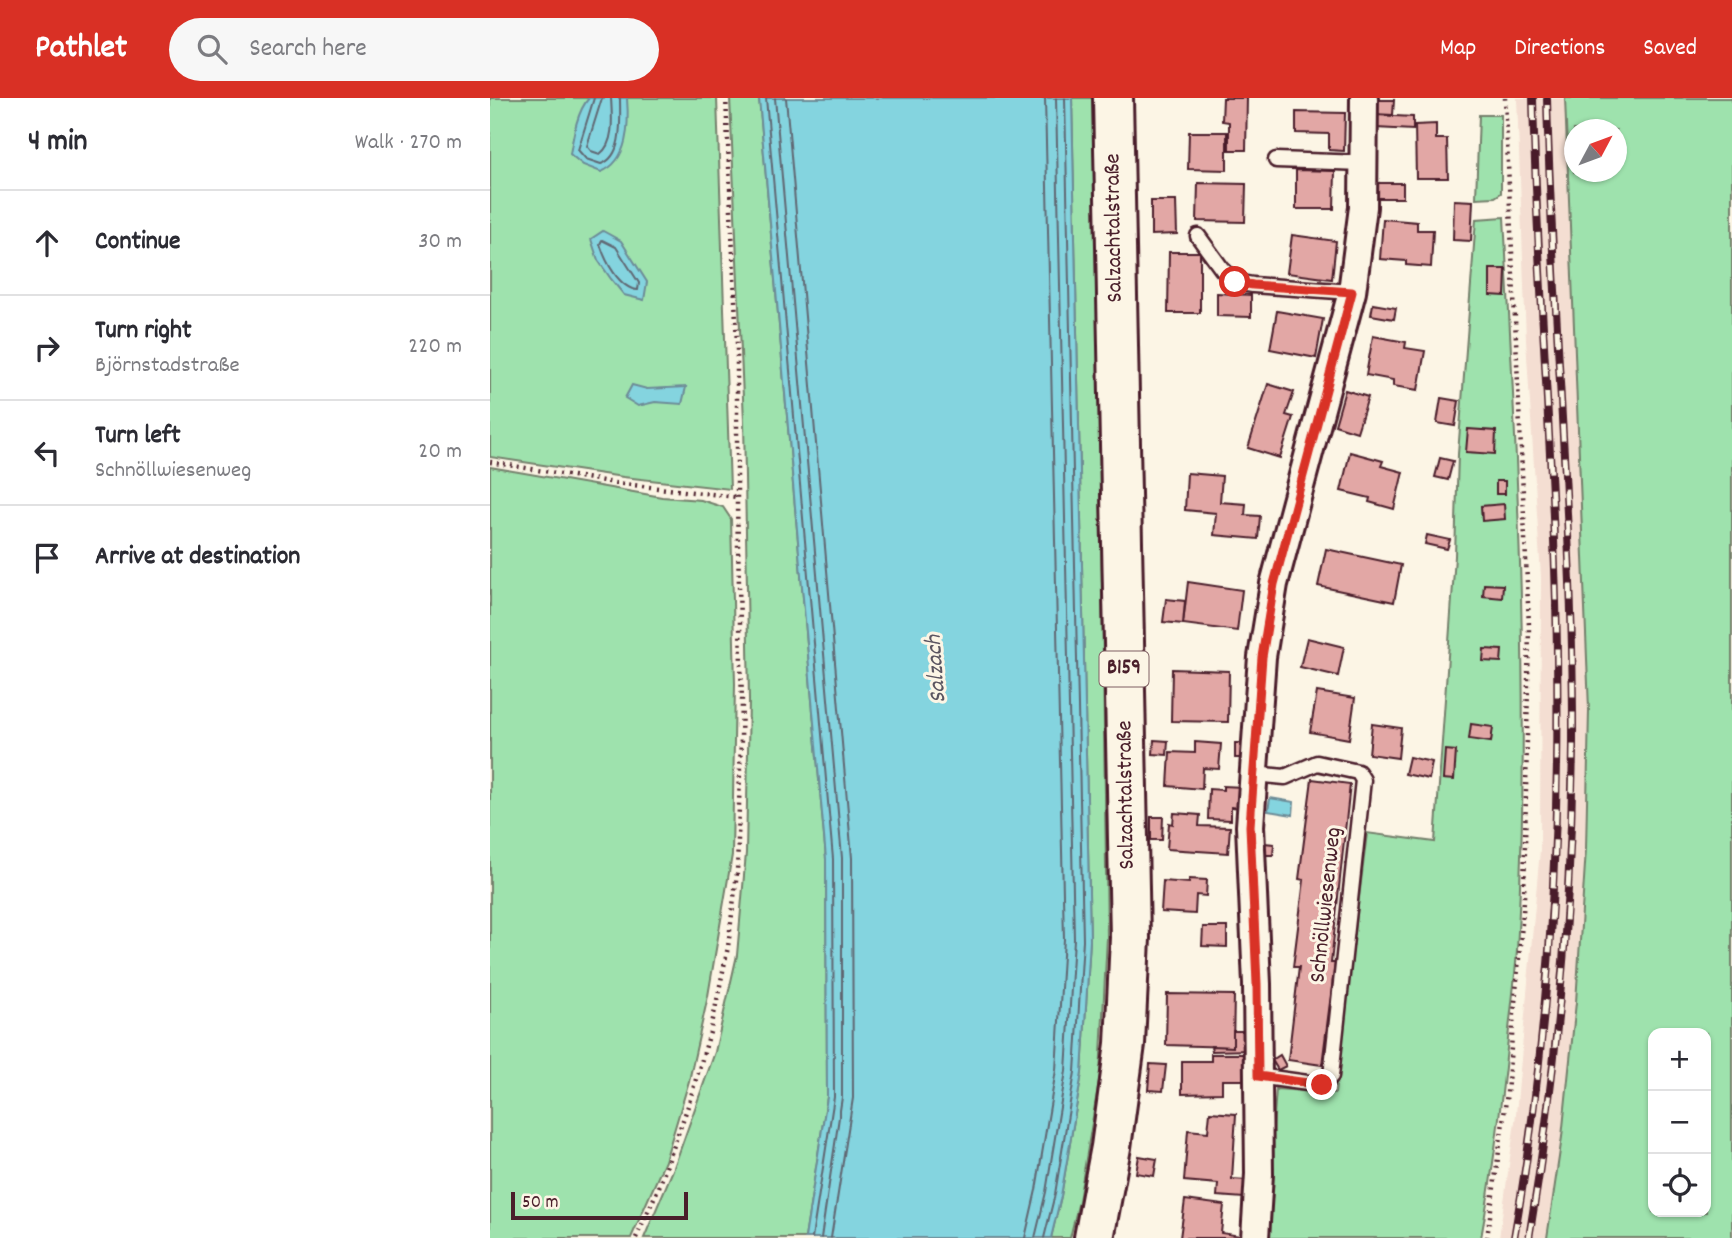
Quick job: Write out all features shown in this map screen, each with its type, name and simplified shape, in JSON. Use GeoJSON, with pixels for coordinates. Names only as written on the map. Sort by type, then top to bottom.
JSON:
{"type":"FeatureCollection","features":[{"type":"Feature","properties":{"kind":"main road","name":"Salzachtalstraße"},"geometry":{"type":"LineString","coordinates":[[1094,1238],[1111,1147],[1125,1044],[1130,938],[1113,98]]}},
{"type":"Feature","properties":{"kind":"street"},"geometry":{"type":"LineString","coordinates":[[1255,1238],[1259,1174],[1257,984],[1250,826],[1262,657],[1274,584],[1352,292],[1363,207],[1364,98]]}},
{"type":"Feature","properties":{"kind":"lane"},"geometry":{"type":"LineString","coordinates":[[1276,160],[1364,163]]}},
{"type":"Feature","properties":{"kind":"lane"},"geometry":{"type":"LineString","coordinates":[[1198,236],[1235,282],[1352,292]]}},
{"type":"Feature","properties":{"kind":"lane","name":"Schnöllwiesenweg"},"geometry":{"type":"LineString","coordinates":[[1253,774],[1285,777],[1317,763],[1358,772],[1363,780],[1331,1076],[1322,1085],[1258,1076]]}},
{"type":"Feature","properties":{"kind":"path"},"geometry":{"type":"LineString","coordinates":[[636,1238],[659,1187],[688,1106],[711,1029],[728,947],[737,873],[742,703],[737,497],[737,344],[726,98]]}},
{"type":"Feature","properties":{"kind":"path"},"geometry":{"type":"LineString","coordinates":[[1487,1238],[1507,1093],[1525,874],[1529,626],[1505,98]]}},
{"type":"Feature","properties":{"kind":"path"},"geometry":{"type":"LineString","coordinates":[[490,462],[615,483],[737,497]]}},
{"type":"Feature","properties":{"kind":"shaded area"},"geometry":{"type":"Polygon","coordinates":[[[1517,98],[1565,98],[1564,182],[1568,182],[1589,710],[1586,849],[1576,1002],[1562,1137],[1547,1238],[1499,1238],[1516,1114],[1540,850],[1541,577],[1526,340],[1517,98]]]}},
{"type":"Feature","properties":{"kind":"green space"},"geometry":{"type":"Polygon","coordinates":[[[490,98],[717,98],[730,489],[623,477],[490,457],[490,98]]]}},
{"type":"Feature","properties":{"kind":"green space"},"geometry":{"type":"Polygon","coordinates":[[[730,98],[759,98],[826,859],[827,1097],[805,1238],[644,1238],[673,1170],[715,1052],[737,955],[746,853],[749,700],[744,421],[730,98]]]}},
{"type":"Feature","properties":{"kind":"green space"},"geometry":{"type":"Polygon","coordinates":[[[1072,98],[1095,98],[1107,937],[1100,1075],[1079,1201],[1070,1238],[1051,1238],[1082,1073],[1090,940],[1072,98]]]}},
{"type":"Feature","properties":{"kind":"green space"},"geometry":{"type":"Polygon","coordinates":[[[1565,98],[1732,98],[1732,1238],[1547,1238],[1562,1137],[1576,1002],[1586,849],[1589,710],[1568,182],[1627,182],[1627,119],[1566,119],[1565,98]]]}},
{"type":"Feature","properties":{"kind":"green space"},"geometry":{"type":"Polygon","coordinates":[[[1479,115],[1501,115],[1501,193],[1495,197],[1476,198],[1479,115]]]}},
{"type":"Feature","properties":{"kind":"green space"},"geometry":{"type":"Polygon","coordinates":[[[1504,217],[1521,583],[1521,858],[1514,984],[1496,1139],[1481,1238],[1265,1238],[1276,1089],[1335,1093],[1367,833],[1435,842],[1455,556],[1458,454],[1476,219],[1504,217]]]}},
{"type":"Feature","properties":{"kind":"green space"},"geometry":{"type":"Polygon","coordinates":[[[490,467],[662,497],[701,500],[723,507],[731,519],[735,684],[732,855],[708,996],[689,1081],[665,1161],[631,1238],[490,1238],[490,467]]]}},
{"type":"Feature","properties":{"kind":"water"},"geometry":{"type":"Polygon","coordinates":[[[589,98],[627,98],[627,130],[622,151],[610,167],[601,172],[583,165],[570,154],[579,117],[589,98]]]}},
{"type":"Feature","properties":{"kind":"water","name":"Salzach"},"geometry":{"type":"Polygon","coordinates":[[[759,98],[1072,98],[1090,940],[1082,1073],[1051,1238],[805,1238],[827,1097],[826,859],[759,98]]]}},
{"type":"Feature","properties":{"kind":"water"},"geometry":{"type":"Polygon","coordinates":[[[603,231],[621,241],[647,282],[644,300],[624,295],[598,260],[591,239],[603,231]]]}},
{"type":"Feature","properties":{"kind":"water"},"geometry":{"type":"Polygon","coordinates":[[[632,385],[647,389],[686,387],[682,404],[655,402],[638,406],[625,398],[632,385]]]}},
{"type":"Feature","properties":{"kind":"water"},"geometry":{"type":"Polygon","coordinates":[[[1270,798],[1294,802],[1293,815],[1268,811],[1270,798]]]}},
{"type":"Feature","properties":{"kind":"building"},"geometry":{"type":"Polygon","coordinates":[[[1223,98],[1247,98],[1246,150],[1229,150],[1229,122],[1222,121],[1223,98]]]}},
{"type":"Feature","properties":{"kind":"building"},"geometry":{"type":"Polygon","coordinates":[[[1373,100],[1394,100],[1393,115],[1373,114],[1373,100]]]}},
{"type":"Feature","properties":{"kind":"building"},"geometry":{"type":"Polygon","coordinates":[[[1296,112],[1345,113],[1344,151],[1329,150],[1329,134],[1296,133],[1296,112]]]}},
{"type":"Feature","properties":{"kind":"building"},"geometry":{"type":"Polygon","coordinates":[[[1376,115],[1413,117],[1413,130],[1376,128],[1376,115]]]}},
{"type":"Feature","properties":{"kind":"building"},"geometry":{"type":"Polygon","coordinates":[[[1436,124],[1436,139],[1447,139],[1448,178],[1416,178],[1415,125],[1436,124]]]}},
{"type":"Feature","properties":{"kind":"building"},"geometry":{"type":"Polygon","coordinates":[[[1189,132],[1227,132],[1227,170],[1188,169],[1189,132]]]}},
{"type":"Feature","properties":{"kind":"building"},"geometry":{"type":"Polygon","coordinates":[[[1296,170],[1335,171],[1334,209],[1296,209],[1296,170]]]}},
{"type":"Feature","properties":{"kind":"building"},"geometry":{"type":"Polygon","coordinates":[[[1198,183],[1246,184],[1245,222],[1197,221],[1198,183]]]}},
{"type":"Feature","properties":{"kind":"building"},"geometry":{"type":"Polygon","coordinates":[[[1371,183],[1403,183],[1403,198],[1371,198],[1371,183]]]}},
{"type":"Feature","properties":{"kind":"building"},"geometry":{"type":"Polygon","coordinates":[[[1454,200],[1473,201],[1471,241],[1453,240],[1454,200]]]}},
{"type":"Feature","properties":{"kind":"building"},"geometry":{"type":"Polygon","coordinates":[[[1151,201],[1176,201],[1177,234],[1151,235],[1151,201]]]}},
{"type":"Feature","properties":{"kind":"building"},"geometry":{"type":"Polygon","coordinates":[[[1383,219],[1417,222],[1417,230],[1433,230],[1431,267],[1380,259],[1383,219]]]}},
{"type":"Feature","properties":{"kind":"building"},"geometry":{"type":"Polygon","coordinates":[[[1292,235],[1336,241],[1332,279],[1287,273],[1292,235]]]}},
{"type":"Feature","properties":{"kind":"building"},"geometry":{"type":"Polygon","coordinates":[[[1169,252],[1200,252],[1200,313],[1168,313],[1169,252]]]}},
{"type":"Feature","properties":{"kind":"building"},"geometry":{"type":"Polygon","coordinates":[[[1490,269],[1506,269],[1505,296],[1490,295],[1490,269]]]}},
{"type":"Feature","properties":{"kind":"building"},"geometry":{"type":"Polygon","coordinates":[[[1217,293],[1251,295],[1251,317],[1217,316],[1217,293]]]}},
{"type":"Feature","properties":{"kind":"building"},"geometry":{"type":"Polygon","coordinates":[[[1373,304],[1396,308],[1394,319],[1371,315],[1373,304]]]}},
{"type":"Feature","properties":{"kind":"building"},"geometry":{"type":"Polygon","coordinates":[[[1277,311],[1323,319],[1316,358],[1270,349],[1277,311]]]}},
{"type":"Feature","properties":{"kind":"building"},"geometry":{"type":"Polygon","coordinates":[[[1373,336],[1406,342],[1405,348],[1425,351],[1418,390],[1393,386],[1393,380],[1366,375],[1373,336]]]}},
{"type":"Feature","properties":{"kind":"building"},"geometry":{"type":"Polygon","coordinates":[[[1268,384],[1294,392],[1286,415],[1293,417],[1280,458],[1248,448],[1268,384]]]}},
{"type":"Feature","properties":{"kind":"building"},"geometry":{"type":"Polygon","coordinates":[[[1345,390],[1368,397],[1357,432],[1335,425],[1345,390]]]}},
{"type":"Feature","properties":{"kind":"building"},"geometry":{"type":"Polygon","coordinates":[[[1441,398],[1459,401],[1455,426],[1437,423],[1441,398]]]}},
{"type":"Feature","properties":{"kind":"building"},"geometry":{"type":"Polygon","coordinates":[[[1468,429],[1496,431],[1495,454],[1466,452],[1468,429]]]}},
{"type":"Feature","properties":{"kind":"building"},"geometry":{"type":"Polygon","coordinates":[[[1350,452],[1383,461],[1381,466],[1403,472],[1394,509],[1369,502],[1370,498],[1341,491],[1350,452]]]}},
{"type":"Feature","properties":{"kind":"building"},"geometry":{"type":"Polygon","coordinates":[[[1440,458],[1453,461],[1448,480],[1435,477],[1440,458]]]}},
{"type":"Feature","properties":{"kind":"building"},"geometry":{"type":"Polygon","coordinates":[[[1187,473],[1222,476],[1220,502],[1246,504],[1245,515],[1260,516],[1258,539],[1214,535],[1216,513],[1185,510],[1187,473]]]}},
{"type":"Feature","properties":{"kind":"building"},"geometry":{"type":"Polygon","coordinates":[[[1496,481],[1505,481],[1505,494],[1496,494],[1496,481]]]}},
{"type":"Feature","properties":{"kind":"building"},"geometry":{"type":"Polygon","coordinates":[[[1504,504],[1505,519],[1482,521],[1481,506],[1504,504]]]}},
{"type":"Feature","properties":{"kind":"building"},"geometry":{"type":"Polygon","coordinates":[[[1427,535],[1450,540],[1447,549],[1425,544],[1427,535]]]}},
{"type":"Feature","properties":{"kind":"building"},"geometry":{"type":"Polygon","coordinates":[[[1326,549],[1401,565],[1394,602],[1318,586],[1326,549]]]}},
{"type":"Feature","properties":{"kind":"building"},"geometry":{"type":"Polygon","coordinates":[[[1188,582],[1242,590],[1237,631],[1183,624],[1188,582]]]}},
{"type":"Feature","properties":{"kind":"building"},"geometry":{"type":"Polygon","coordinates":[[[1484,584],[1503,585],[1502,598],[1483,596],[1484,584]]]}},
{"type":"Feature","properties":{"kind":"building"},"geometry":{"type":"Polygon","coordinates":[[[1166,599],[1185,601],[1183,624],[1163,622],[1166,599]]]}},
{"type":"Feature","properties":{"kind":"building"},"geometry":{"type":"Polygon","coordinates":[[[1307,638],[1344,647],[1338,676],[1300,667],[1307,638]]]}},
{"type":"Feature","properties":{"kind":"building"},"geometry":{"type":"Polygon","coordinates":[[[1484,649],[1502,650],[1501,662],[1483,661],[1484,649]]]}},
{"type":"Feature","properties":{"kind":"building"},"geometry":{"type":"Polygon","coordinates":[[[1172,669],[1229,671],[1228,722],[1171,721],[1172,669]]]}},
{"type":"Feature","properties":{"kind":"building"},"geometry":{"type":"Polygon","coordinates":[[[1317,692],[1355,698],[1349,739],[1310,732],[1317,692]]]}},
{"type":"Feature","properties":{"kind":"building"},"geometry":{"type":"Polygon","coordinates":[[[1372,724],[1401,728],[1398,758],[1369,754],[1372,724]]]}},
{"type":"Feature","properties":{"kind":"building"},"geometry":{"type":"Polygon","coordinates":[[[1471,724],[1493,727],[1491,742],[1469,739],[1471,724]]]}},
{"type":"Feature","properties":{"kind":"building"},"geometry":{"type":"Polygon","coordinates":[[[1154,740],[1168,741],[1167,755],[1153,754],[1154,740]]]}},
{"type":"Feature","properties":{"kind":"building"},"geometry":{"type":"Polygon","coordinates":[[[1195,742],[1221,744],[1219,769],[1203,768],[1202,789],[1168,786],[1170,752],[1195,753],[1195,742]]]}},
{"type":"Feature","properties":{"kind":"building"},"geometry":{"type":"Polygon","coordinates":[[[1235,743],[1249,743],[1248,758],[1235,758],[1235,743]]]}},
{"type":"Feature","properties":{"kind":"building"},"geometry":{"type":"Polygon","coordinates":[[[1445,750],[1456,751],[1454,780],[1443,779],[1445,750]]]}},
{"type":"Feature","properties":{"kind":"building"},"geometry":{"type":"Polygon","coordinates":[[[1409,757],[1432,762],[1429,779],[1405,774],[1409,757]]]}},
{"type":"Feature","properties":{"kind":"building"},"geometry":{"type":"Polygon","coordinates":[[[1312,779],[1350,784],[1331,963],[1335,963],[1322,1065],[1288,1060],[1299,967],[1293,967],[1304,880],[1299,879],[1312,779]]]}},
{"type":"Feature","properties":{"kind":"building"},"geometry":{"type":"Polygon","coordinates":[[[1223,786],[1243,787],[1242,808],[1231,807],[1231,820],[1208,819],[1209,789],[1223,790],[1223,786]]]}},
{"type":"Feature","properties":{"kind":"building"},"geometry":{"type":"Polygon","coordinates":[[[1174,813],[1200,815],[1199,826],[1230,827],[1228,853],[1167,849],[1169,823],[1173,824],[1174,813]]]}},
{"type":"Feature","properties":{"kind":"building"},"geometry":{"type":"Polygon","coordinates":[[[1151,817],[1163,817],[1162,840],[1151,840],[1151,817]]]}},
{"type":"Feature","properties":{"kind":"building"},"geometry":{"type":"Polygon","coordinates":[[[1264,843],[1274,844],[1273,855],[1263,855],[1264,843]]]}},
{"type":"Feature","properties":{"kind":"building"},"geometry":{"type":"Polygon","coordinates":[[[1189,879],[1207,880],[1206,896],[1196,895],[1195,914],[1161,912],[1163,881],[1189,883],[1189,879]]]}},
{"type":"Feature","properties":{"kind":"building"},"geometry":{"type":"Polygon","coordinates":[[[1203,927],[1227,927],[1227,947],[1202,946],[1203,927]]]}},
{"type":"Feature","properties":{"kind":"building"},"geometry":{"type":"Polygon","coordinates":[[[1167,994],[1234,995],[1233,1047],[1166,1045],[1167,994]]]}},
{"type":"Feature","properties":{"kind":"building"},"geometry":{"type":"Polygon","coordinates":[[[1233,1031],[1251,1031],[1251,1050],[1212,1051],[1211,1046],[1233,1047],[1233,1031]]]}},
{"type":"Feature","properties":{"kind":"building"},"geometry":{"type":"Polygon","coordinates":[[[1211,1054],[1246,1054],[1246,1080],[1222,1080],[1222,1093],[1182,1094],[1182,1061],[1211,1061],[1211,1054]]]}},
{"type":"Feature","properties":{"kind":"building"},"geometry":{"type":"Polygon","coordinates":[[[1280,1055],[1286,1066],[1278,1070],[1272,1060],[1280,1055]]]}},
{"type":"Feature","properties":{"kind":"building"},"geometry":{"type":"Polygon","coordinates":[[[1150,1064],[1166,1065],[1163,1091],[1148,1090],[1150,1064]]]}},
{"type":"Feature","properties":{"kind":"building"},"geometry":{"type":"Polygon","coordinates":[[[1210,1112],[1236,1114],[1232,1179],[1246,1180],[1244,1198],[1217,1196],[1218,1184],[1184,1181],[1188,1130],[1208,1132],[1210,1112]]]}},
{"type":"Feature","properties":{"kind":"building"},"geometry":{"type":"Polygon","coordinates":[[[1139,1156],[1157,1159],[1154,1176],[1136,1173],[1139,1156]]]}},
{"type":"Feature","properties":{"kind":"building"},"geometry":{"type":"Polygon","coordinates":[[[1185,1200],[1224,1205],[1221,1233],[1241,1238],[1180,1238],[1185,1200]]]}},
{"type":"Feature","properties":{"kind":"railway"},"geometry":{"type":"LineString","coordinates":[[1514,1238],[1526,1166],[1543,1020],[1554,874],[1556,801],[1556,585],[1533,98]]}},
{"type":"Feature","properties":{"kind":"railway"},"geometry":{"type":"LineString","coordinates":[[1529,1238],[1547,1116],[1560,993],[1569,870],[1573,746],[1567,503],[1547,98]]}},
{"type":"Feature","properties":{"kind":"route"},"geometry":{"type":"LineString","coordinates":[[1235,282],[1352,292],[1274,584],[1262,657],[1250,826],[1258,1076],[1322,1085]]}}]}
